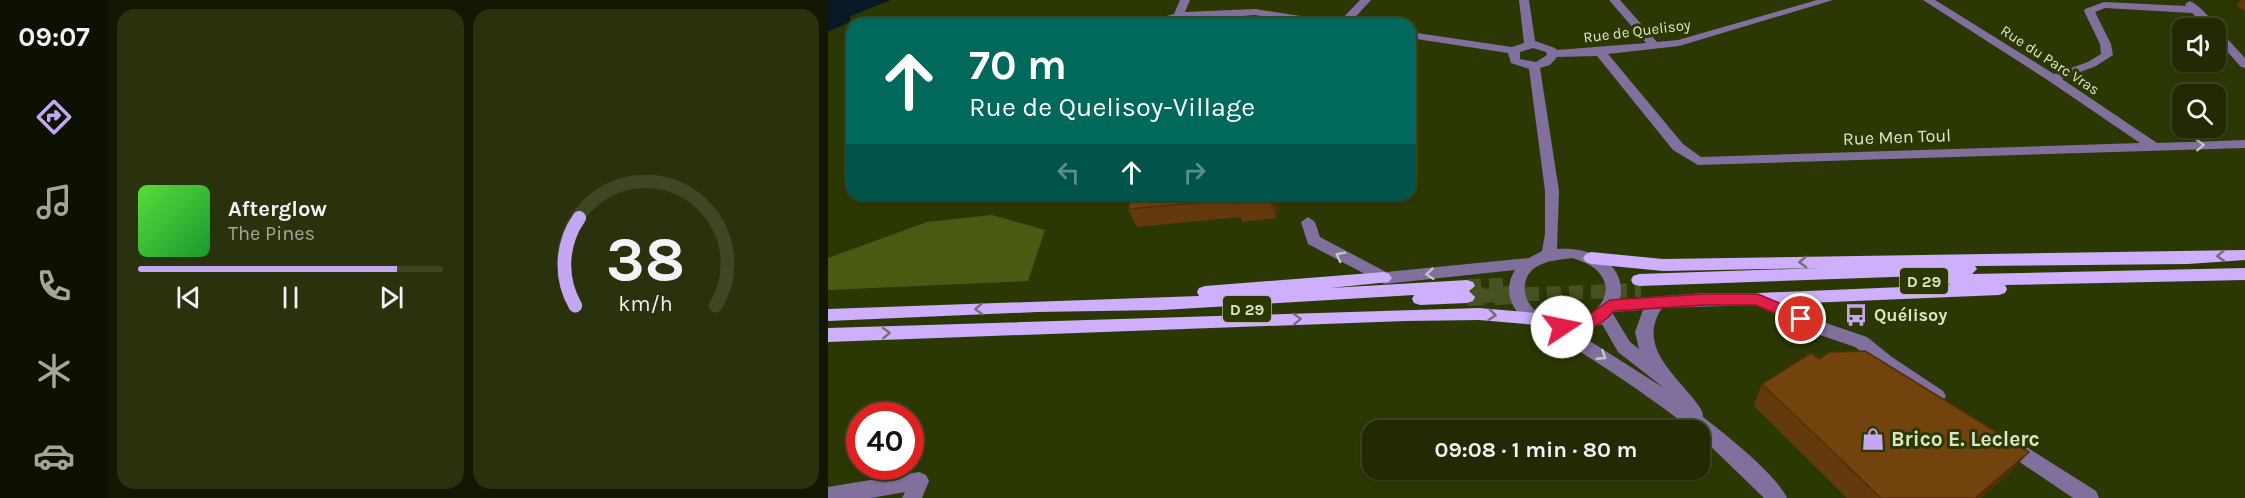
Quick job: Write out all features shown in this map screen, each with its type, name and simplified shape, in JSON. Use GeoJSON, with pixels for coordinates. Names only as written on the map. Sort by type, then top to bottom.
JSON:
{"type":"FeatureCollection","features":[{"type":"Feature","properties":{"kind":"main road","name":"D 29"},"geometry":{"type":"LineString","coordinates":[[2245,255],[1640,285],[2245,274]]}},
{"type":"Feature","properties":{"kind":"main road"},"geometry":{"type":"LineString","coordinates":[[1591,258],[1663,265],[2198,257]]}},
{"type":"Feature","properties":{"kind":"main road"},"geometry":{"type":"LineString","coordinates":[[1758,300],[2208,276]]}},
{"type":"Feature","properties":{"kind":"main road"},"geometry":{"type":"LineString","coordinates":[[1037,306],[1384,278]]}},
{"type":"Feature","properties":{"kind":"main road","name":"D 29"},"geometry":{"type":"LineString","coordinates":[[828,315],[1467,291],[1159,314],[1028,327],[828,335]]}},
{"type":"Feature","properties":{"kind":"main road"},"geometry":{"type":"LineString","coordinates":[[1028,327],[1479,314],[1544,322]]}},
{"type":"Feature","properties":{"kind":"street"},"geometry":{"type":"LineString","coordinates":[[1178,16],[1185,0]]}},
{"type":"Feature","properties":{"kind":"street"},"geometry":{"type":"LineString","coordinates":[[1234,13],[1239,0]]}},
{"type":"Feature","properties":{"kind":"street"},"geometry":{"type":"LineString","coordinates":[[1349,18],[1366,0]]}},
{"type":"Feature","properties":{"kind":"street"},"geometry":{"type":"LineString","coordinates":[[1524,0],[1530,44]]}},
{"type":"Feature","properties":{"kind":"street"},"geometry":{"type":"LineString","coordinates":[[1614,0],[1654,45]]}},
{"type":"Feature","properties":{"kind":"street","name":"Rue de Quelisoy"},"geometry":{"type":"LineString","coordinates":[[1553,54],[1600,52],[1679,43],[1828,0]]}},
{"type":"Feature","properties":{"kind":"street","name":"Rue du Parc Vras"},"geometry":{"type":"LineString","coordinates":[[1928,0],[2053,78],[2155,147]]}},
{"type":"Feature","properties":{"kind":"street"},"geometry":{"type":"LineString","coordinates":[[2186,0],[2203,18]]}},
{"type":"Feature","properties":{"kind":"street"},"geometry":{"type":"LineString","coordinates":[[2053,78],[2107,56],[2108,46],[2092,21],[2089,11],[2094,8],[2104,5],[2196,10]]}},
{"type":"Feature","properties":{"kind":"street"},"geometry":{"type":"LineString","coordinates":[[1169,18],[1255,12],[1295,18]]}},
{"type":"Feature","properties":{"kind":"street"},"geometry":{"type":"LineString","coordinates":[[1416,36],[1514,51]]}},
{"type":"Feature","properties":{"kind":"street"},"geometry":{"type":"LineString","coordinates":[[1530,44],[1545,46],[1553,54],[1549,62],[1534,66],[1515,61],[1514,51],[1520,46],[1530,44]]}},
{"type":"Feature","properties":{"kind":"street"},"geometry":{"type":"LineString","coordinates":[[2226,44],[2245,65]]}},
{"type":"Feature","properties":{"kind":"street","name":"Rue Men Toul"},"geometry":{"type":"LineString","coordinates":[[1600,52],[1678,147],[1698,161],[2245,144]]}},
{"type":"Feature","properties":{"kind":"street"},"geometry":{"type":"LineString","coordinates":[[1534,66],[1538,81],[1553,206],[1554,229],[1549,254]]}},
{"type":"Feature","properties":{"kind":"street"},"geometry":{"type":"LineString","coordinates":[[1308,222],[1313,240],[1384,278],[1530,263],[1549,254],[1572,253],[1591,258],[1605,268],[1611,276],[1614,290],[1607,310],[1624,348],[1671,384]]}},
{"type":"Feature","properties":{"kind":"street"},"geometry":{"type":"LineString","coordinates":[[1530,263],[1518,278],[1516,291],[1524,310],[1600,354],[1694,420]]}},
{"type":"Feature","properties":{"kind":"street"},"geometry":{"type":"LineString","coordinates":[[1544,322],[1581,325],[1607,310],[1705,299],[1758,300],[1823,329],[1861,342],[1886,362],[1956,408]]}},
{"type":"Feature","properties":{"kind":"street"},"geometry":{"type":"LineString","coordinates":[[1656,304],[1647,316],[1642,332],[1644,346],[1699,420]]}},
{"type":"Feature","properties":{"kind":"street"},"geometry":{"type":"LineString","coordinates":[[1710,433],[1777,498]]}},
{"type":"Feature","properties":{"kind":"street"},"geometry":{"type":"LineString","coordinates":[[1995,435],[2089,498]]}},
{"type":"Feature","properties":{"kind":"street"},"geometry":{"type":"LineString","coordinates":[[828,496],[919,481],[912,498]]}},
{"type":"Feature","properties":{"kind":"green space"},"geometry":{"type":"Polygon","coordinates":[[[992,215],[1045,230],[1028,281],[828,290],[828,258],[927,222],[992,215]]]}},
{"type":"Feature","properties":{"kind":"water"},"geometry":{"type":"Polygon","coordinates":[[[828,0],[891,0],[846,18],[846,23],[828,32],[828,0]]]}},
{"type":"Feature","properties":{"kind":"building"},"geometry":{"type":"Polygon","coordinates":[[[1130,201],[1215,201],[1128,209],[1130,201]]]}},
{"type":"Feature","properties":{"kind":"building","name":"Brico E. Leclerc"},"geometry":{"type":"Polygon","coordinates":[[[1865,351],[2029,452],[1975,498],[1881,498],[1762,384],[1811,353],[1819,359],[1830,352],[1865,351]]]}},
{"type":"Feature","properties":{"kind":"tunnel"},"geometry":{"type":"LineString","coordinates":[[1467,286],[1528,284]]}},
{"type":"Feature","properties":{"kind":"tunnel"},"geometry":{"type":"LineString","coordinates":[[1481,296],[1641,290]]}},
{"type":"Feature","properties":{"kind":"tunnel"},"geometry":{"type":"LineString","coordinates":[[1467,297],[1518,295]]}},
{"type":"Feature","properties":{"kind":"place","name":"Quélisoy"},"geometry":{"type":"Point","coordinates":[1856,315]}},
{"type":"Feature","properties":{"kind":"place","name":"Brico E. Leclerc"},"geometry":{"type":"Point","coordinates":[1873,439]}},
{"type":"Feature","properties":{"kind":"route"},"geometry":{"type":"LineString","coordinates":[[1562,327],[1587,324],[1604,314],[1610,306],[1705,299],[1758,300],[1801,319]]}}]}
